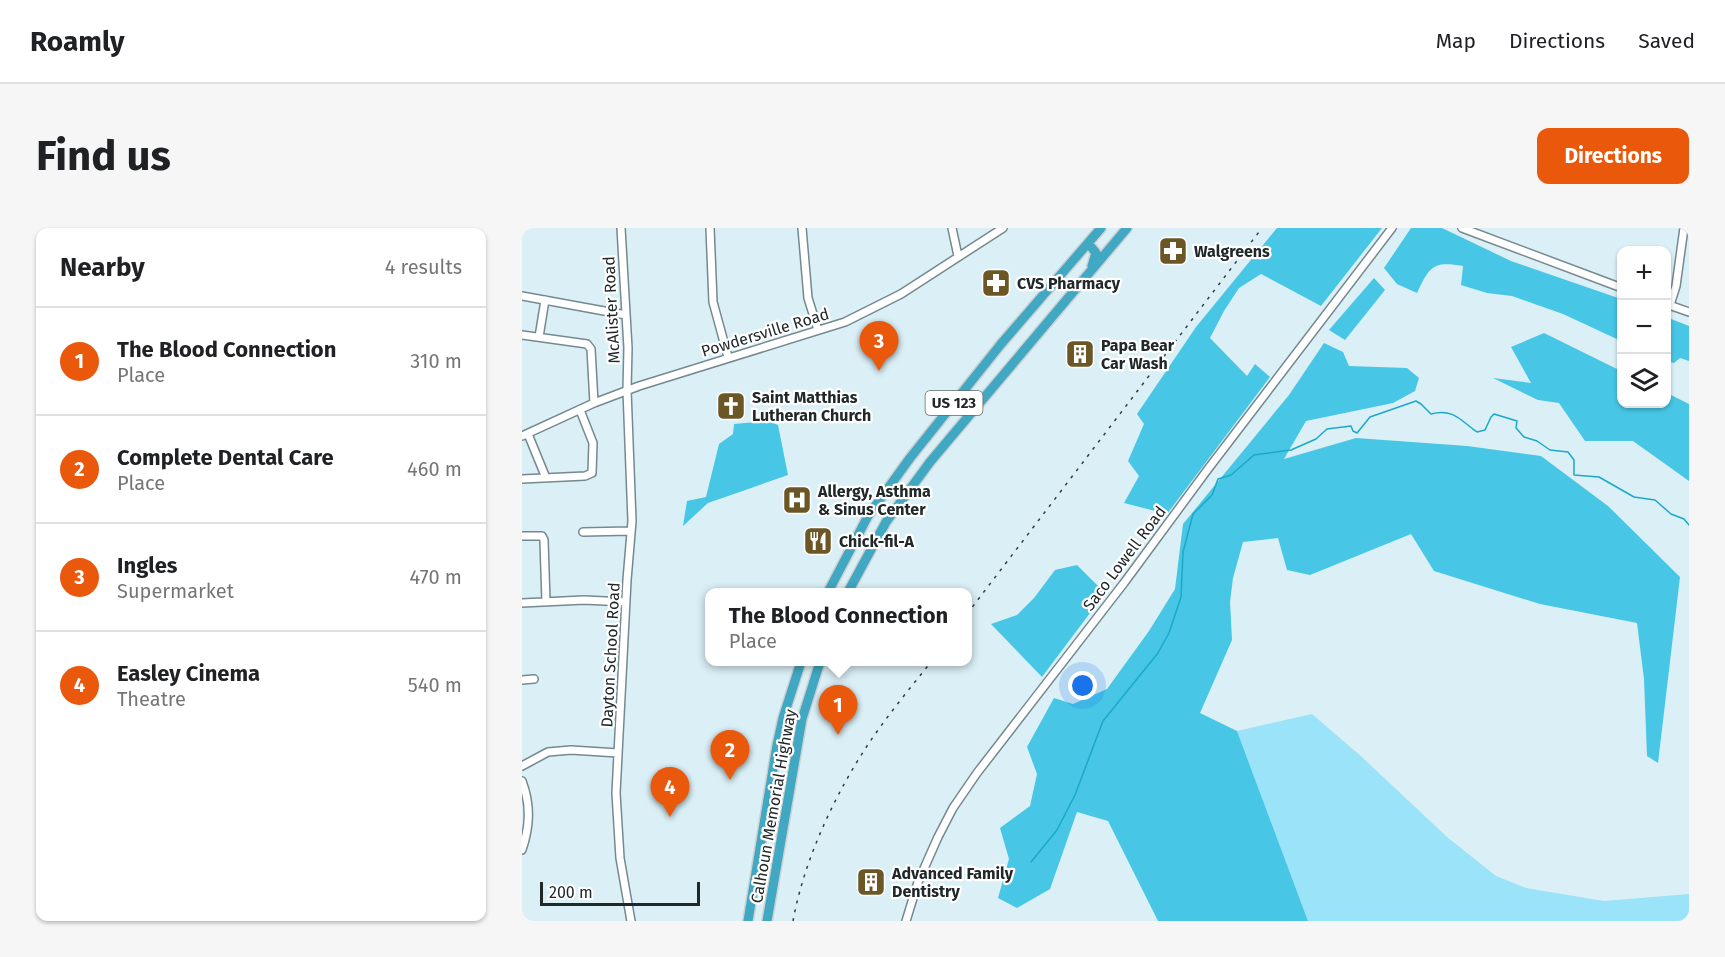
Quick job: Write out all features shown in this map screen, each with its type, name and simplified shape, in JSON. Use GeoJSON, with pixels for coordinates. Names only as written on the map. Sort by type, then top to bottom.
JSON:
{"type":"FeatureCollection","features":[{"type":"Feature","properties":{"kind":"highway","name":"US 123"},"geometry":{"type":"LineString","coordinates":[[830,588],[868,516],[935,425],[1101,228]]}},
{"type":"Feature","properties":{"kind":"highway"},"geometry":{"type":"LineString","coordinates":[[1106,228],[1104,234],[1113,244]]}},
{"type":"Feature","properties":{"kind":"highway","name":"US 123"},"geometry":{"type":"LineString","coordinates":[[850,588],[886,522],[950,438],[1127,228]]}},
{"type":"Feature","properties":{"kind":"highway"},"geometry":{"type":"LineString","coordinates":[[1088,243],[1094,249],[1096,256],[1088,274]]}},
{"type":"Feature","properties":{"kind":"highway"},"geometry":{"type":"LineString","coordinates":[[1061,274],[1077,287]]}},
{"type":"Feature","properties":{"kind":"highway"},"geometry":{"type":"LineString","coordinates":[[935,425],[950,438]]}},
{"type":"Feature","properties":{"kind":"highway","name":"Calhoun Memorial Highway"},"geometry":{"type":"LineString","coordinates":[[748,921],[777,745],[800,666]]}},
{"type":"Feature","properties":{"kind":"highway","name":"Calhoun Memorial Highway"},"geometry":{"type":"LineString","coordinates":[[767,921],[802,719],[819,666]]}},
{"type":"Feature","properties":{"kind":"highway"},"geometry":{"type":"LineString","coordinates":[[777,745],[796,749]]}},
{"type":"Feature","properties":{"kind":"street","name":"McAlister Road"},"geometry":{"type":"LineString","coordinates":[[621,228],[628,348],[627,390]]}},
{"type":"Feature","properties":{"kind":"street"},"geometry":{"type":"LineString","coordinates":[[710,228],[713,302],[728,357]]}},
{"type":"Feature","properties":{"kind":"street"},"geometry":{"type":"LineString","coordinates":[[802,228],[808,298],[818,330]]}},
{"type":"Feature","properties":{"kind":"street"},"geometry":{"type":"LineString","coordinates":[[952,228],[958,256]]}},
{"type":"Feature","properties":{"kind":"street","name":"Powdersville Road"},"geometry":{"type":"LineString","coordinates":[[525,435],[627,390],[844,322],[886,302],[1003,228]]}},
{"type":"Feature","properties":{"kind":"street","name":"Saco Lowell Road"},"geometry":{"type":"LineString","coordinates":[[906,921],[918,882],[938,837],[982,765],[1124,583],[1392,228]]}},
{"type":"Feature","properties":{"kind":"street"},"geometry":{"type":"LineString","coordinates":[[1462,228],[1617,286]]}},
{"type":"Feature","properties":{"kind":"street"},"geometry":{"type":"LineString","coordinates":[[1670,300],[1676,286],[1684,228]]}},
{"type":"Feature","properties":{"kind":"street"},"geometry":{"type":"LineString","coordinates":[[522,296],[626,315]]}},
{"type":"Feature","properties":{"kind":"street"},"geometry":{"type":"LineString","coordinates":[[539,337],[545,300]]}},
{"type":"Feature","properties":{"kind":"street"},"geometry":{"type":"LineString","coordinates":[[1671,306],[1689,312]]}},
{"type":"Feature","properties":{"kind":"street"},"geometry":{"type":"LineString","coordinates":[[522,335],[587,344],[591,350],[591,385],[594,403]]}},
{"type":"Feature","properties":{"kind":"street","name":"Dayton School Road"},"geometry":{"type":"LineString","coordinates":[[627,390],[633,494],[616,793],[617,836],[631,921]]}},
{"type":"Feature","properties":{"kind":"street"},"geometry":{"type":"LineString","coordinates":[[522,479],[585,476],[592,473],[593,443],[579,410]]}},
{"type":"Feature","properties":{"kind":"street"},"geometry":{"type":"LineString","coordinates":[[525,435],[546,478]]}},
{"type":"Feature","properties":{"kind":"street"},"geometry":{"type":"LineString","coordinates":[[583,532],[631,531]]}},
{"type":"Feature","properties":{"kind":"street"},"geometry":{"type":"LineString","coordinates":[[522,536],[542,536],[544,540],[546,602]]}},
{"type":"Feature","properties":{"kind":"street"},"geometry":{"type":"LineString","coordinates":[[522,603],[626,602]]}},
{"type":"Feature","properties":{"kind":"street"},"geometry":{"type":"LineString","coordinates":[[522,680],[534,679]]}},
{"type":"Feature","properties":{"kind":"street"},"geometry":{"type":"LineString","coordinates":[[522,766],[548,752],[571,750],[618,753]]}},
{"type":"Feature","properties":{"kind":"street"},"geometry":{"type":"LineString","coordinates":[[522,781],[529,820],[522,850]]}},
{"type":"Feature","properties":{"kind":"shaded area"},"geometry":{"type":"Polygon","coordinates":[[[1277,228],[1382,228],[1321,306],[1261,274],[1239,288],[1210,338],[1247,376],[1255,364],[1270,377],[1167,514],[1124,503],[1139,476],[1128,461],[1144,424],[1137,414],[1196,327],[1277,228]]]}},
{"type":"Feature","properties":{"kind":"shaded area"},"geometry":{"type":"Polygon","coordinates":[[[1411,228],[1442,228],[1511,261],[1617,298],[1617,339],[1563,314],[1512,296],[1487,293],[1461,285],[1463,266],[1439,265],[1429,271],[1417,293],[1397,284],[1384,268],[1411,228]]]}},
{"type":"Feature","properties":{"kind":"shaded area"},"geometry":{"type":"Polygon","coordinates":[[[1374,278],[1385,290],[1345,340],[1329,330],[1374,278]]]}},
{"type":"Feature","properties":{"kind":"shaded area"},"geometry":{"type":"Polygon","coordinates":[[[1671,319],[1689,326],[1689,361],[1680,358],[1674,363],[1671,362],[1671,319]]]}},
{"type":"Feature","properties":{"kind":"shaded area"},"geometry":{"type":"Polygon","coordinates":[[[1544,333],[1617,369],[1617,408],[1671,408],[1671,395],[1689,404],[1689,481],[1633,441],[1585,441],[1559,403],[1538,400],[1493,378],[1531,383],[1511,347],[1544,333]]]}},
{"type":"Feature","properties":{"kind":"shaded area"},"geometry":{"type":"Polygon","coordinates":[[[1324,343],[1343,352],[1349,366],[1407,368],[1419,378],[1415,391],[1393,403],[1306,421],[1284,459],[1356,438],[1467,446],[1541,456],[1608,506],[1680,577],[1658,763],[1647,756],[1644,679],[1637,623],[1540,604],[1434,571],[1411,534],[1310,575],[1287,570],[1278,538],[1243,542],[1233,578],[1230,602],[1232,640],[1200,713],[1237,731],[1308,921],[1158,921],[1108,821],[1077,812],[1050,889],[1017,908],[998,898],[1009,859],[1000,828],[1030,806],[1037,774],[1027,747],[1054,698],[1073,704],[1107,689],[1149,631],[1175,589],[1183,524],[1289,395],[1324,343]]]}},
{"type":"Feature","properties":{"kind":"shaded area"},"geometry":{"type":"Polygon","coordinates":[[[768,421],[778,425],[788,475],[708,503],[683,526],[687,501],[706,497],[719,444],[733,434],[734,424],[768,421]]]}},
{"type":"Feature","properties":{"kind":"shaded area"},"geometry":{"type":"Polygon","coordinates":[[[1077,565],[1105,593],[1042,677],[991,624],[1017,615],[1034,598],[1055,570],[1077,565]]]}},
{"type":"Feature","properties":{"kind":"shaded area"},"geometry":{"type":"Polygon","coordinates":[[[1312,714],[1363,758],[1447,837],[1496,876],[1526,888],[1604,901],[1689,894],[1689,921],[1308,921],[1237,731],[1312,714]]]}},
{"type":"Feature","properties":{"kind":"waterway"},"geometry":{"type":"LineString","coordinates":[[1031,862],[1057,830],[1075,795],[1103,721],[1158,653],[1169,633],[1181,597],[1183,552],[1193,514],[1212,495],[1218,479],[1231,475],[1254,455],[1291,450],[1316,439],[1327,429],[1351,426],[1357,433],[1370,417],[1416,401],[1431,414],[1451,414],[1477,432],[1485,430],[1494,414],[1517,421],[1516,428],[1524,437],[1537,441],[1550,450],[1568,452],[1574,460],[1574,475],[1599,477],[1634,497],[1655,500],[1671,514],[1684,519],[1689,525]]}},
{"type":"Feature","properties":{"kind":"railway"},"geometry":{"type":"LineString","coordinates":[[972,607],[1262,228]]}},
{"type":"Feature","properties":{"kind":"railway"},"geometry":{"type":"LineString","coordinates":[[793,921],[813,851],[844,784],[876,733],[928,666]]}},
{"type":"Feature","properties":{"kind":"place","name":"Walgreens"},"geometry":{"type":"Point","coordinates":[1173,251]}},
{"type":"Feature","properties":{"kind":"place","name":"CVS Pharmacy"},"geometry":{"type":"Point","coordinates":[996,283]}},
{"type":"Feature","properties":{"kind":"place","name":"Papa Bear Car Wash"},"geometry":{"type":"Point","coordinates":[1080,354]}},
{"type":"Feature","properties":{"kind":"place","name":"Ingles"},"geometry":{"type":"Point","coordinates":[879,371]}},
{"type":"Feature","properties":{"kind":"place","name":"Saint Matthias Lutheran Church"},"geometry":{"type":"Point","coordinates":[731,406]}},
{"type":"Feature","properties":{"kind":"place","name":"Allergy, Asthma & Sinus Center"},"geometry":{"type":"Point","coordinates":[797,500]}},
{"type":"Feature","properties":{"kind":"place","name":"Chick-fil-A"},"geometry":{"type":"Point","coordinates":[818,541]}},
{"type":"Feature","properties":{"kind":"place","name":"The Blood Connection"},"geometry":{"type":"Point","coordinates":[838,735]}},
{"type":"Feature","properties":{"kind":"place","name":"Complete Dental Care"},"geometry":{"type":"Point","coordinates":[730,780]}},
{"type":"Feature","properties":{"kind":"place","name":"Easley Cinema"},"geometry":{"type":"Point","coordinates":[670,817]}},
{"type":"Feature","properties":{"kind":"place","name":"Advanced Family Dentistry"},"geometry":{"type":"Point","coordinates":[871,882]}}]}
